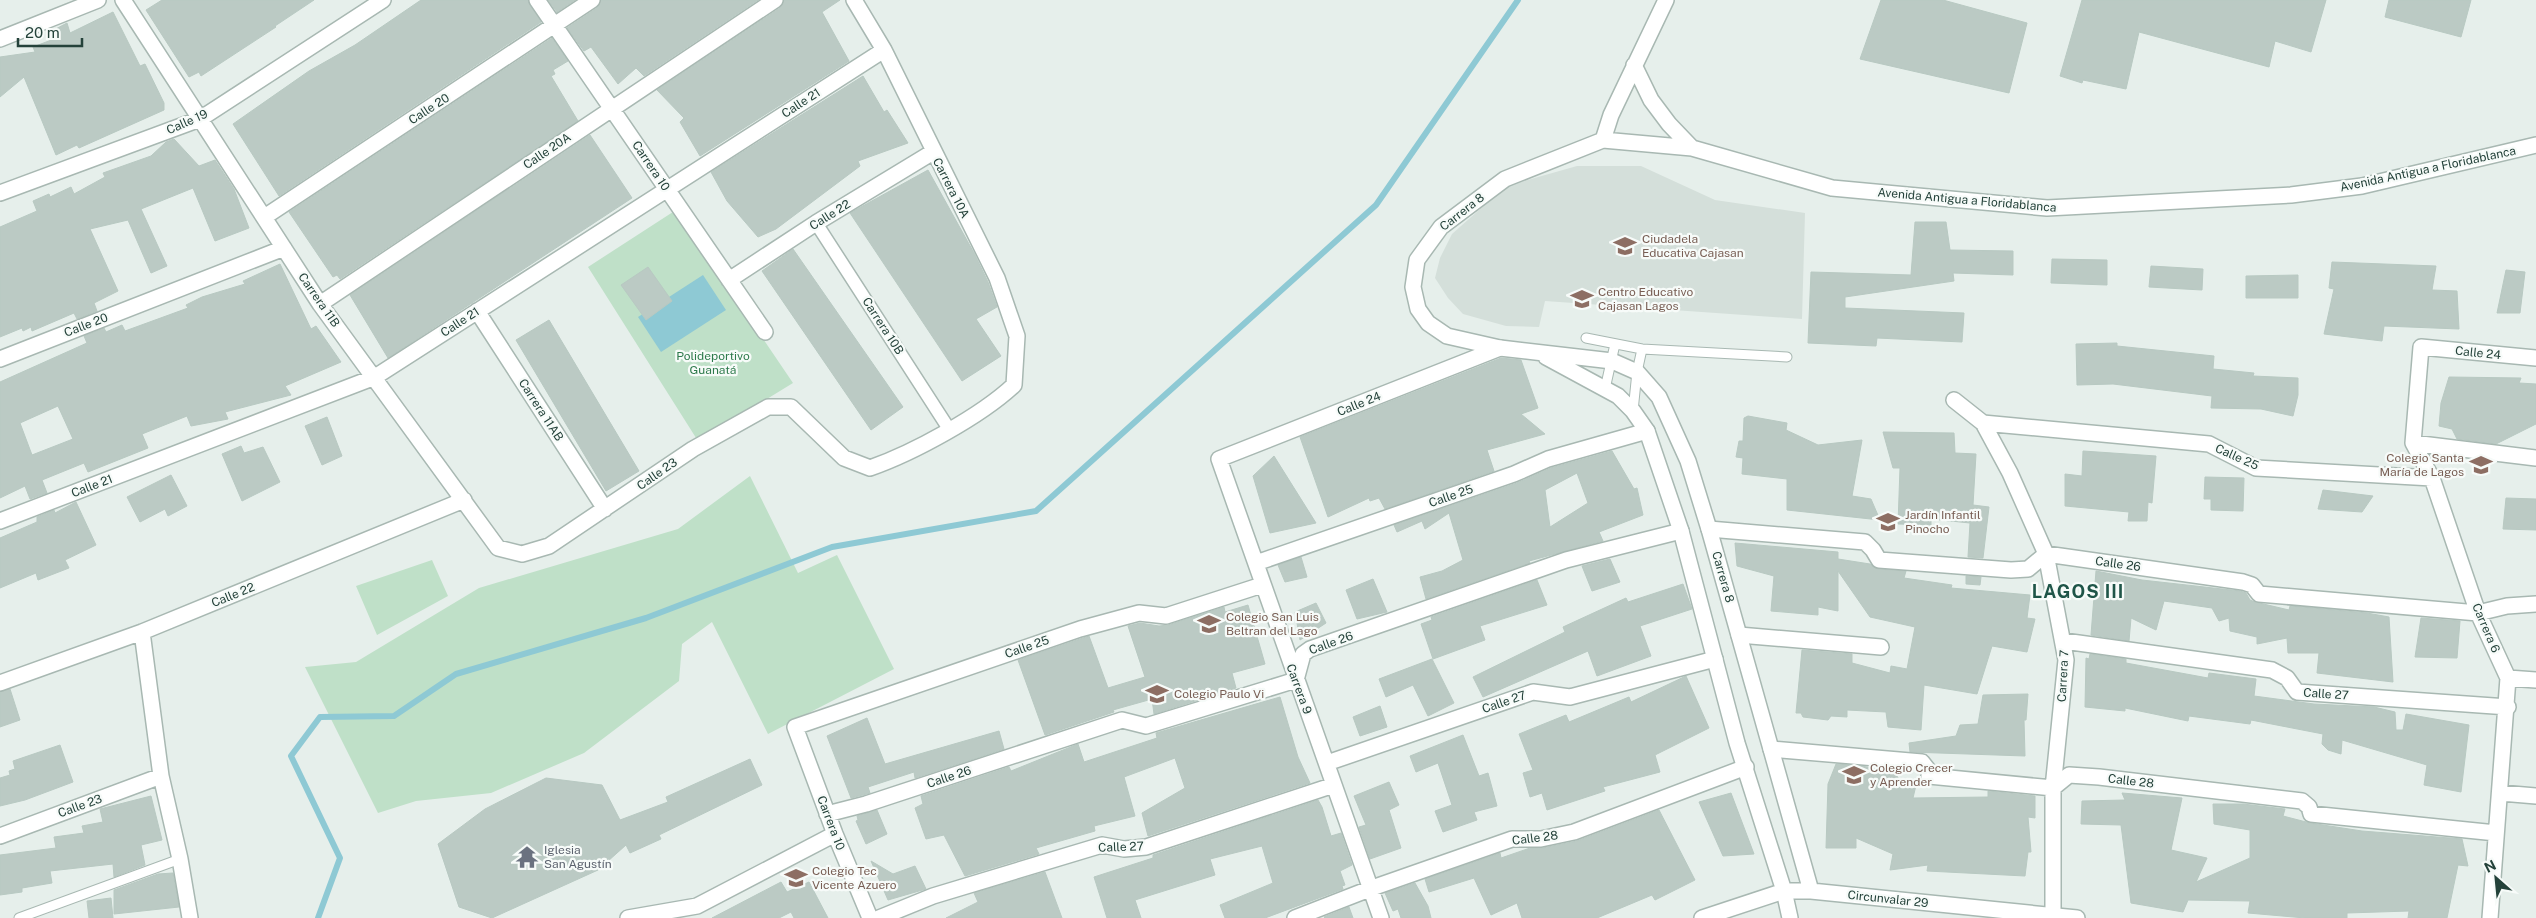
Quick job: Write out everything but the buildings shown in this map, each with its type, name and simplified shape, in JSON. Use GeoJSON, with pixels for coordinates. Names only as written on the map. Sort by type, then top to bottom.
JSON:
{"type":"FeatureCollection","features":[{"type":"Feature","properties":{"kind":"street"},"geometry":{"type":"LineString","coordinates":[[0,39],[98,0]]}},
{"type":"Feature","properties":{"kind":"street","name":"Carrera 11B"},"geometry":{"type":"LineString","coordinates":[[123,0],[266,216],[320,304],[498,548],[522,554],[549,546]]}},
{"type":"Feature","properties":{"kind":"street","name":"Calle 19"},"geometry":{"type":"LineString","coordinates":[[0,193],[200,119],[383,0]]}},
{"type":"Feature","properties":{"kind":"street","name":"Carrera 10"},"geometry":{"type":"LineString","coordinates":[[536,0],[765,332]]}},
{"type":"Feature","properties":{"kind":"street","name":"Calle 20"},"geometry":{"type":"LineString","coordinates":[[266,216],[554,27],[592,0]]}},
{"type":"Feature","properties":{"kind":"street","name":"Calle 20A"},"geometry":{"type":"LineString","coordinates":[[320,304],[774,0]]}},
{"type":"Feature","properties":{"kind":"street","name":"Carrera 10A"},"geometry":{"type":"LineString","coordinates":[[854,0],[884,50],[997,278],[1017,336],[1014,385],[996,401],[949,429]]}},
{"type":"Feature","properties":{"kind":"street"},"geometry":{"type":"LineString","coordinates":[[1602,140],[1611,115],[1666,0]]}},
{"type":"Feature","properties":{"kind":"street","name":"Calle 21"},"geometry":{"type":"LineString","coordinates":[[0,522],[375,377],[884,50]]}},
{"type":"Feature","properties":{"kind":"street"},"geometry":{"type":"LineString","coordinates":[[1634,65],[1652,100],[1669,124],[1692,148]]}},
{"type":"Feature","properties":{"kind":"street","name":"Carrera 8"},"geometry":{"type":"LineString","coordinates":[[1692,148],[1602,140],[1505,179],[1441,227],[1417,260],[1412,287],[1418,309],[1428,323],[1447,336],[1500,348],[1612,361],[1637,372],[1659,397],[1672,422],[1688,461],[1709,529],[1811,891]]}},
{"type":"Feature","properties":{"kind":"street","name":"Avenida Antigua a Floridablanca"},"geometry":{"type":"LineString","coordinates":[[1692,148],[1832,188],[2047,208],[2291,195],[2362,186],[2536,145]]}},
{"type":"Feature","properties":{"kind":"street","name":"Calle 22"},"geometry":{"type":"LineString","coordinates":[[729,280],[816,223],[933,152]]}},
{"type":"Feature","properties":{"kind":"street","name":"Carrera 10B"},"geometry":{"type":"LineString","coordinates":[[816,223],[949,429]]}},
{"type":"Feature","properties":{"kind":"street","name":"Calle 20"},"geometry":{"type":"LineString","coordinates":[[0,359],[284,248]]}},
{"type":"Feature","properties":{"kind":"street","name":"Carrera 11AB"},"geometry":{"type":"LineString","coordinates":[[478,311],[605,509]]}},
{"type":"Feature","properties":{"kind":"street","name":"Calle 24"},"geometry":{"type":"LineString","coordinates":[[2413,443],[2421,347],[2536,358]]}},
{"type":"Feature","properties":{"kind":"street","name":"Calle 24"},"geometry":{"type":"LineString","coordinates":[[1219,459],[1500,348]]}},
{"type":"Feature","properties":{"kind":"street","name":"Carrera 8"},"geometry":{"type":"LineString","coordinates":[[1538,352],[1618,396],[1633,411],[1647,431],[1681,531],[1715,659],[1784,891],[1790,918]]}},
{"type":"Feature","properties":{"kind":"street"},"geometry":{"type":"LineString","coordinates":[[1954,400],[1983,423]]}},
{"type":"Feature","properties":{"kind":"street","name":"Calle 23"},"geometry":{"type":"LineString","coordinates":[[549,546],[693,449],[768,407],[791,408],[844,458],[870,468],[889,461],[949,429]]}},
{"type":"Feature","properties":{"kind":"street","name":"Calle 25"},"geometry":{"type":"LineString","coordinates":[[1983,423],[2209,444],[2256,468],[2432,478]]}},
{"type":"Feature","properties":{"kind":"street","name":"Carrera 7"},"geometry":{"type":"LineString","coordinates":[[1983,423],[2010,472],[2046,554],[2064,641],[2066,660],[2053,788],[2053,916]]}},
{"type":"Feature","properties":{"kind":"street","name":"Calle 25"},"geometry":{"type":"LineString","coordinates":[[1256,563],[1514,474],[1548,459],[1647,431]]}},
{"type":"Feature","properties":{"kind":"street"},"geometry":{"type":"LineString","coordinates":[[2413,443],[2536,458]]}},
{"type":"Feature","properties":{"kind":"street","name":"Carrera 6"},"geometry":{"type":"LineString","coordinates":[[2413,443],[2432,478],[2478,613],[2508,678],[2508,706],[2490,918]]}},
{"type":"Feature","properties":{"kind":"street","name":"Carrera 9"},"geometry":{"type":"LineString","coordinates":[[1219,459],[1381,918]]}},
{"type":"Feature","properties":{"kind":"street","name":"Calle 22"},"geometry":{"type":"LineString","coordinates":[[0,683],[142,632],[464,500]]}},
{"type":"Feature","properties":{"kind":"street"},"geometry":{"type":"LineString","coordinates":[[1709,529],[1865,542],[1879,560],[1955,567],[2028,569],[2046,554]]}},
{"type":"Feature","properties":{"kind":"street","name":"Calle 26"},"geometry":{"type":"LineString","coordinates":[[827,814],[866,804],[1122,720],[1146,726],[1296,680],[1303,654],[1310,649],[1566,560],[1681,531]]}},
{"type":"Feature","properties":{"kind":"street","name":"Calle 26"},"geometry":{"type":"LineString","coordinates":[[2046,554],[2243,582],[2252,585],[2259,594],[2478,613],[2507,606],[2536,604]]}},
{"type":"Feature","properties":{"kind":"street","name":"Calle 25"},"geometry":{"type":"LineString","coordinates":[[795,727],[1080,629],[1139,613],[1166,616],[1262,585]]}},
{"type":"Feature","properties":{"kind":"street"},"geometry":{"type":"LineString","coordinates":[[142,632],[161,776],[180,859],[190,918]]}},
{"type":"Feature","properties":{"kind":"street"},"geometry":{"type":"LineString","coordinates":[[1739,635],[1881,647]]}},
{"type":"Feature","properties":{"kind":"street","name":"Calle 27"},"geometry":{"type":"LineString","coordinates":[[2064,641],[2272,670],[2287,678],[2297,692],[2508,706]]}},
{"type":"Feature","properties":{"kind":"street","name":"Calle 27"},"geometry":{"type":"LineString","coordinates":[[1327,763],[1533,692],[1570,696],[1715,659]]}},
{"type":"Feature","properties":{"kind":"street"},"geometry":{"type":"LineString","coordinates":[[2508,678],[2536,680]]}},
{"type":"Feature","properties":{"kind":"street","name":"Carrera 10"},"geometry":{"type":"LineString","coordinates":[[795,727],[827,814],[870,918]]}},
{"type":"Feature","properties":{"kind":"street"},"geometry":{"type":"LineString","coordinates":[[1771,749],[1922,762],[1929,771],[1929,776],[2053,788]]}},
{"type":"Feature","properties":{"kind":"street","name":"Calle 28"},"geometry":{"type":"LineString","coordinates":[[1295,918],[1372,888],[1512,839],[1541,839],[1574,832],[1746,767]]}},
{"type":"Feature","properties":{"kind":"street","name":"Calle 28"},"geometry":{"type":"LineString","coordinates":[[2053,788],[2069,775],[2099,777],[2302,801],[2309,807],[2312,814],[2496,833]]}},
{"type":"Feature","properties":{"kind":"street","name":"Calle 23"},"geometry":{"type":"LineString","coordinates":[[0,836],[161,776]]}},
{"type":"Feature","properties":{"kind":"street","name":"Calle 27"},"geometry":{"type":"LineString","coordinates":[[879,918],[934,896],[1056,858],[1102,845],[1124,849],[1146,847],[1334,785]]}},
{"type":"Feature","properties":{"kind":"street"},"geometry":{"type":"LineString","coordinates":[[2501,793],[2536,796]]}},
{"type":"Feature","properties":{"kind":"street"},"geometry":{"type":"LineString","coordinates":[[628,918],[697,906],[835,834]]}},
{"type":"Feature","properties":{"kind":"street","name":"Circunvalar 29"},"geometry":{"type":"LineString","coordinates":[[1702,918],[1784,891],[1811,891],[2077,918]]}},
{"type":"Feature","properties":{"kind":"lane"},"geometry":{"type":"LineString","coordinates":[[1586,338],[1642,349],[1787,357]]}},
{"type":"Feature","properties":{"kind":"lane"},"geometry":{"type":"LineString","coordinates":[[1606,389],[1615,344]]}},
{"type":"Feature","properties":{"kind":"lane"},"geometry":{"type":"LineString","coordinates":[[1633,411],[1637,372],[1642,349]]}},
{"type":"Feature","properties":{"kind":"lane"},"geometry":{"type":"LineString","coordinates":[[19,918],[180,859]]}},
{"type":"Feature","properties":{"kind":"shaded area","name":"Ciudadela Educativa Cajasan"},"geometry":{"type":"Polygon","coordinates":[[[1577,166],[1641,166],[1715,200],[1805,213],[1802,319],[1545,301],[1539,327],[1506,326],[1463,314],[1448,298],[1435,278],[1440,258],[1452,234],[1506,186],[1577,166]]]}},
{"type":"Feature","properties":{"kind":"green space","name":"Polideportivo Guanatá"},"geometry":{"type":"Polygon","coordinates":[[[676,210],[793,383],[698,441],[588,267],[676,210]]]}},
{"type":"Feature","properties":{"kind":"green space"},"geometry":{"type":"Polygon","coordinates":[[[750,476],[798,573],[837,555],[894,669],[768,734],[712,622],[682,644],[679,681],[584,753],[491,793],[416,801],[378,813],[305,667],[356,662],[479,588],[678,529],[750,476]]]}},
{"type":"Feature","properties":{"kind":"green space"},"geometry":{"type":"Polygon","coordinates":[[[432,560],[448,596],[377,635],[356,586],[432,560]]]}},
{"type":"Feature","properties":{"kind":"water"},"geometry":{"type":"Polygon","coordinates":[[[703,275],[726,310],[661,352],[638,317],[703,275]]]}},
{"type":"Feature","properties":{"kind":"waterway"},"geometry":{"type":"LineString","coordinates":[[318,918],[340,858],[291,756],[320,717],[394,716],[456,674],[646,618],[832,547],[1036,511],[1376,205],[1518,0]]}},
{"type":"Feature","properties":{"kind":"place","name":"Ciudadela Educativa Cajasan"},"geometry":{"type":"Point","coordinates":[1625,246]}},
{"type":"Feature","properties":{"kind":"place","name":"Centro Educativo Cajasan Lagos"},"geometry":{"type":"Point","coordinates":[1582,299]}},
{"type":"Feature","properties":{"kind":"place","name":"Colegio Santa María de Lagos"},"geometry":{"type":"Point","coordinates":[2481,465]}},
{"type":"Feature","properties":{"kind":"place","name":"Jardín Infantil Pinocho"},"geometry":{"type":"Point","coordinates":[1888,522]}},
{"type":"Feature","properties":{"kind":"place","name":"Colegio San Luis Beltran del Lago"},"geometry":{"type":"Point","coordinates":[1209,624]}},
{"type":"Feature","properties":{"kind":"place","name":"Colegio Paulo Vi"},"geometry":{"type":"Point","coordinates":[1157,694]}},
{"type":"Feature","properties":{"kind":"place","name":"Colegio Crecer y Aprender"},"geometry":{"type":"Point","coordinates":[1854,775]}},
{"type":"Feature","properties":{"kind":"place","name":"Iglesia San Agustín"},"geometry":{"type":"Point","coordinates":[527,857]}},
{"type":"Feature","properties":{"kind":"place","name":"Colegio Tec Vicente Azuero"},"geometry":{"type":"Point","coordinates":[796,878]}},
{"type":"Feature","properties":{"kind":"district","name":"LAGOS III"},"geometry":{"type":"Point","coordinates":[2078,591]}}]}
